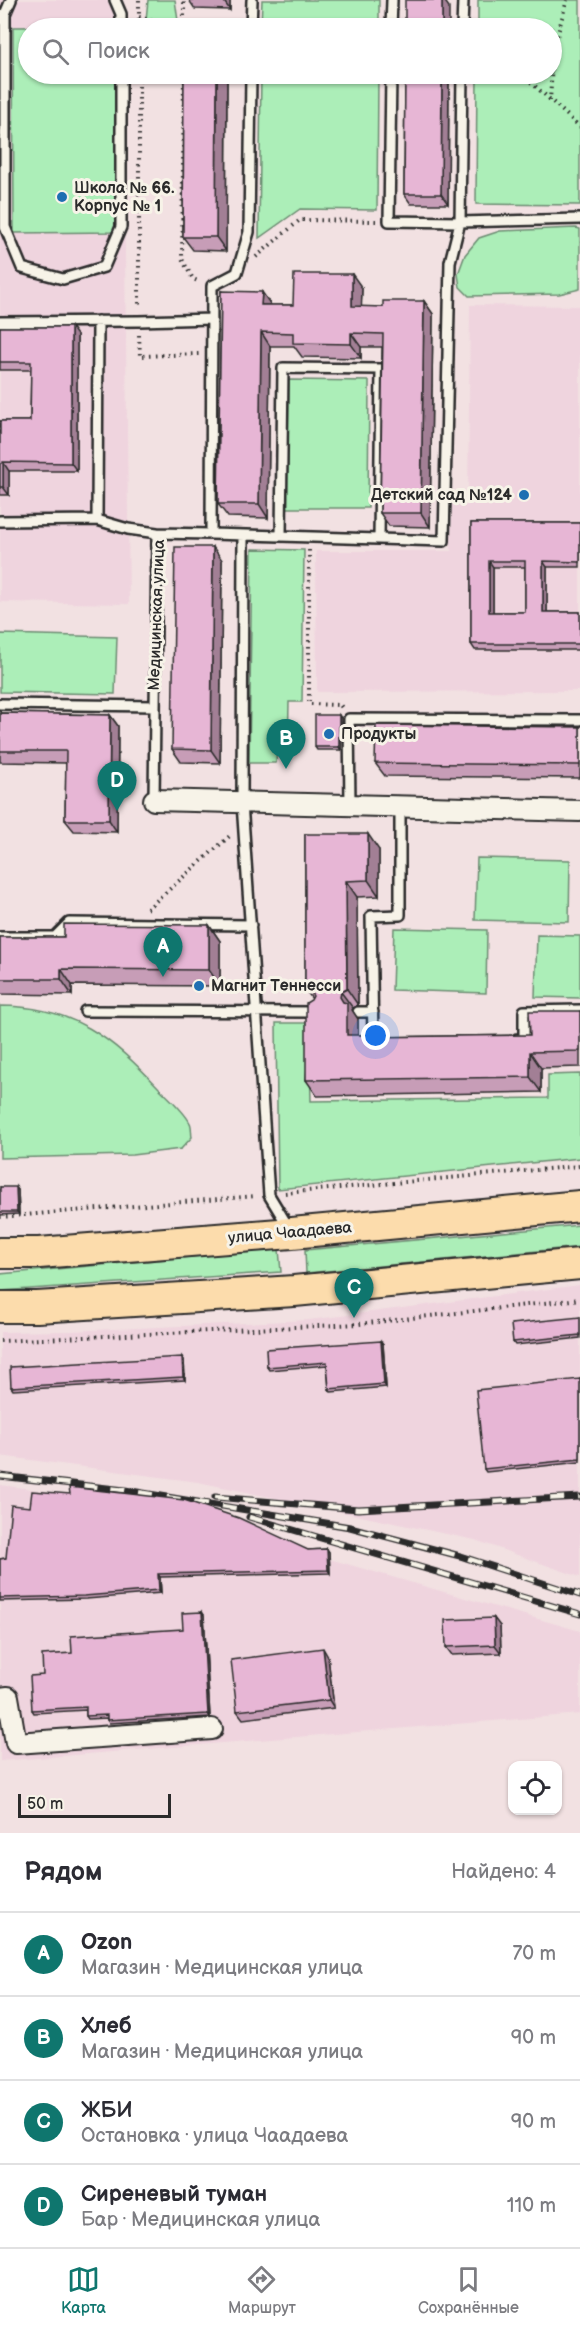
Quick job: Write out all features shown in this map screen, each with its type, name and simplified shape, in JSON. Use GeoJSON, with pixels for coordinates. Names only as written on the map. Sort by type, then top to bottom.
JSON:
{"type":"FeatureCollection","features":[{"type":"Feature","properties":{"kind":"main road","name":"улица Чаадаева"},"geometry":{"type":"LineString","coordinates":[[0,1254],[39,1253],[292,1233],[580,1206]]}},
{"type":"Feature","properties":{"kind":"main road"},"geometry":{"type":"LineString","coordinates":[[0,1314],[37,1307],[294,1291],[580,1264]]}},
{"type":"Feature","properties":{"kind":"street","name":"Медицинская улица"},"geometry":{"type":"LineString","coordinates":[[154,800],[580,811]]}},
{"type":"Feature","properties":{"kind":"street"},"geometry":{"type":"LineString","coordinates":[[0,1698],[8,1697],[16,1743],[212,1729]]}},
{"type":"Feature","properties":{"kind":"lane"},"geometry":{"type":"LineString","coordinates":[[11,0],[5,14],[5,227],[22,268],[63,279],[104,267],[121,227],[121,84]]}},
{"type":"Feature","properties":{"kind":"lane"},"geometry":{"type":"LineString","coordinates":[[115,0],[121,18]]}},
{"type":"Feature","properties":{"kind":"lane"},"geometry":{"type":"LineString","coordinates":[[251,18],[252,0]]}},
{"type":"Feature","properties":{"kind":"lane"},"geometry":{"type":"LineString","coordinates":[[391,18],[392,0]]}},
{"type":"Feature","properties":{"kind":"lane"},"geometry":{"type":"LineString","coordinates":[[462,18],[463,0]]}},
{"type":"Feature","properties":{"kind":"lane"},"geometry":{"type":"LineString","coordinates":[[211,534],[212,286],[237,273],[249,232],[251,84]]}},
{"type":"Feature","properties":{"kind":"lane"},"geometry":{"type":"LineString","coordinates":[[391,84],[389,221],[580,219]]}},
{"type":"Feature","properties":{"kind":"lane"},"geometry":{"type":"LineString","coordinates":[[460,222],[462,84]]}},
{"type":"Feature","properties":{"kind":"lane","name":"Медицинская улица"},"geometry":{"type":"LineString","coordinates":[[154,800],[157,533],[444,541],[450,262],[460,222]]}},
{"type":"Feature","properties":{"kind":"lane"},"geometry":{"type":"LineString","coordinates":[[0,322],[212,319]]}},
{"type":"Feature","properties":{"kind":"lane"},"geometry":{"type":"LineString","coordinates":[[97,520],[98,321]]}},
{"type":"Feature","properties":{"kind":"lane"},"geometry":{"type":"LineString","coordinates":[[281,536],[283,368],[381,369],[379,539]]}},
{"type":"Feature","properties":{"kind":"lane"},"geometry":{"type":"LineString","coordinates":[[0,520],[97,520],[128,529],[157,533]]}},
{"type":"Feature","properties":{"kind":"lane"},"geometry":{"type":"LineString","coordinates":[[243,535],[242,803],[269,1195],[292,1233]]}},
{"type":"Feature","properties":{"kind":"lane"},"geometry":{"type":"LineString","coordinates":[[0,704],[155,706]]}},
{"type":"Feature","properties":{"kind":"lane"},"geometry":{"type":"LineString","coordinates":[[350,805],[349,719],[580,720]]}},
{"type":"Feature","properties":{"kind":"lane"},"geometry":{"type":"LineString","coordinates":[[396,1041],[373,1041],[371,916],[400,915],[400,806]]}},
{"type":"Feature","properties":{"kind":"lane"},"geometry":{"type":"LineString","coordinates":[[0,937],[55,937],[69,923],[251,925]]}},
{"type":"Feature","properties":{"kind":"lane"},"geometry":{"type":"LineString","coordinates":[[501,1039],[524,1039],[524,1011],[580,1010]]}},
{"type":"Feature","properties":{"kind":"lane"},"geometry":{"type":"LineString","coordinates":[[85,1011],[316,1012]]}},
{"type":"Feature","properties":{"kind":"lane"},"geometry":{"type":"LineString","coordinates":[[358,1012],[373,1012]]}},
{"type":"Feature","properties":{"kind":"path"},"geometry":{"type":"LineString","coordinates":[[139,0],[139,17],[142,18]]}},
{"type":"Feature","properties":{"kind":"path"},"geometry":{"type":"LineString","coordinates":[[184,0],[184,18]]}},
{"type":"Feature","properties":{"kind":"path"},"geometry":{"type":"LineString","coordinates":[[562,18],[567,0]]}},
{"type":"Feature","properties":{"kind":"path"},"geometry":{"type":"LineString","coordinates":[[139,84],[140,356],[213,354]]}},
{"type":"Feature","properties":{"kind":"path"},"geometry":{"type":"LineString","coordinates":[[184,84],[182,259],[193,279],[212,286]]}},
{"type":"Feature","properties":{"kind":"path"},"geometry":{"type":"LineString","coordinates":[[532,84],[580,127]]}},
{"type":"Feature","properties":{"kind":"path"},"geometry":{"type":"LineString","coordinates":[[550,101],[551,84]]}},
{"type":"Feature","properties":{"kind":"path"},"geometry":{"type":"LineString","coordinates":[[237,273],[300,220],[389,221]]}},
{"type":"Feature","properties":{"kind":"path"},"geometry":{"type":"LineString","coordinates":[[309,537],[309,705],[340,705],[349,719]]}},
{"type":"Feature","properties":{"kind":"path"},"geometry":{"type":"LineString","coordinates":[[130,924],[244,824]]}},
{"type":"Feature","properties":{"kind":"path"},"geometry":{"type":"LineString","coordinates":[[0,1217],[580,1166]]}},
{"type":"Feature","properties":{"kind":"path"},"geometry":{"type":"LineString","coordinates":[[0,1341],[359,1324],[580,1299]]}},
{"type":"Feature","properties":{"kind":"shaded area","name":"Школа № 66. Корпус № 1"},"geometry":{"type":"Polygon","coordinates":[[[0,0],[122,0],[123,18],[18,18],[18,84],[123,84],[129,604],[0,602],[0,0]]]}},
{"type":"Feature","properties":{"kind":"shaded area","name":"Детский сад №124"},"geometry":{"type":"Polygon","coordinates":[[[470,305],[580,306],[580,691],[317,692],[316,551],[451,551],[452,505],[468,505],[470,305]]]}},
{"type":"Feature","properties":{"kind":"shaded area"},"geometry":{"type":"Polygon","coordinates":[[[580,1285],[580,1577],[475,1540],[198,1482],[0,1456],[0,1332],[309,1320],[580,1285]]]}},
{"type":"Feature","properties":{"kind":"shaded area"},"geometry":{"type":"Polygon","coordinates":[[[0,1485],[197,1510],[319,1556],[580,1631],[580,1714],[0,1761],[0,1485]]]}},
{"type":"Feature","properties":{"kind":"green space"},"geometry":{"type":"Polygon","coordinates":[[[148,0],[175,0],[178,18],[146,18],[148,0]]]}},
{"type":"Feature","properties":{"kind":"green space"},"geometry":{"type":"Polygon","coordinates":[[[262,0],[379,0],[379,18],[261,18],[262,0]]]}},
{"type":"Feature","properties":{"kind":"green space"},"geometry":{"type":"Polygon","coordinates":[[[478,0],[580,0],[580,205],[476,204],[477,84],[562,84],[562,18],[478,18],[478,0]]]}},
{"type":"Feature","properties":{"kind":"green space"},"geometry":{"type":"Polygon","coordinates":[[[13,27],[18,27],[18,84],[115,84],[116,232],[14,233],[13,27]]]}},
{"type":"Feature","properties":{"kind":"green space"},"geometry":{"type":"Polygon","coordinates":[[[261,84],[378,84],[377,210],[300,209],[259,238],[261,84]]]}},
{"type":"Feature","properties":{"kind":"green space"},"geometry":{"type":"Polygon","coordinates":[[[580,229],[580,289],[559,294],[469,296],[460,287],[458,274],[465,255],[479,238],[500,231],[580,229]]]}},
{"type":"Feature","properties":{"kind":"green space"},"geometry":{"type":"Polygon","coordinates":[[[289,380],[369,381],[368,508],[287,508],[289,380]]]}},
{"type":"Feature","properties":{"kind":"green space"},"geometry":{"type":"Polygon","coordinates":[[[252,549],[304,550],[302,702],[289,702],[288,749],[277,749],[276,763],[249,763],[252,549]]]}},
{"type":"Feature","properties":{"kind":"green space"},"geometry":{"type":"Polygon","coordinates":[[[0,634],[117,637],[115,694],[0,692],[0,634]]]}},
{"type":"Feature","properties":{"kind":"green space"},"geometry":{"type":"Polygon","coordinates":[[[477,858],[570,860],[569,922],[475,920],[477,858]]]}},
{"type":"Feature","properties":{"kind":"green space"},"geometry":{"type":"Polygon","coordinates":[[[394,928],[487,930],[486,993],[392,990],[394,928]]]}},
{"type":"Feature","properties":{"kind":"green space"},"geometry":{"type":"Polygon","coordinates":[[[537,935],[580,936],[580,998],[535,997],[537,935]]]}},
{"type":"Feature","properties":{"kind":"green space"},"geometry":{"type":"Polygon","coordinates":[[[0,1006],[26,1007],[49,1012],[89,1028],[107,1040],[142,1070],[180,1109],[191,1124],[192,1137],[181,1149],[132,1155],[0,1158],[0,1006]]]}},
{"type":"Feature","properties":{"kind":"green space"},"geometry":{"type":"Polygon","coordinates":[[[276,1023],[309,1023],[311,1101],[548,1098],[548,1075],[580,1074],[580,1158],[278,1189],[276,1023]]]}},
{"type":"Feature","properties":{"kind":"green space"},"geometry":{"type":"Polygon","coordinates":[[[580,1225],[580,1247],[306,1273],[305,1250],[580,1225]]]}},
{"type":"Feature","properties":{"kind":"green space"},"geometry":{"type":"Polygon","coordinates":[[[279,1249],[281,1272],[0,1291],[0,1274],[279,1249]]]}},
{"type":"Feature","properties":{"kind":"building"},"geometry":{"type":"Polygon","coordinates":[[[405,0],[442,0],[442,18],[405,18],[405,0]]]}},
{"type":"Feature","properties":{"kind":"building"},"geometry":{"type":"Polygon","coordinates":[[[184,84],[217,84],[216,237],[183,237],[184,84]]]}},
{"type":"Feature","properties":{"kind":"building"},"geometry":{"type":"Polygon","coordinates":[[[405,84],[442,84],[441,194],[404,194],[405,84]]]}},
{"type":"Feature","properties":{"kind":"building"},"geometry":{"type":"Polygon","coordinates":[[[294,274],[352,274],[352,306],[383,307],[383,301],[424,301],[421,513],[380,513],[383,334],[351,333],[351,344],[293,343],[293,333],[261,332],[259,504],[218,504],[221,291],[262,292],[261,305],[293,305],[294,274]]]}},
{"type":"Feature","properties":{"kind":"building"},"geometry":{"type":"Polygon","coordinates":[[[0,327],[71,327],[71,463],[3,462],[3,487],[0,487],[0,421],[30,421],[31,362],[0,362],[0,327]]]}},
{"type":"Feature","properties":{"kind":"building"},"geometry":{"type":"Polygon","coordinates":[[[471,523],[580,523],[580,562],[543,561],[543,612],[580,612],[580,644],[471,644],[471,523]],[[489,561],[489,612],[525,612],[525,561],[489,561]]]}},
{"type":"Feature","properties":{"kind":"building"},"geometry":{"type":"Polygon","coordinates":[[[175,547],[213,547],[211,750],[172,749],[175,547]]]}},
{"type":"Feature","properties":{"kind":"building"},"geometry":{"type":"Polygon","coordinates":[[[0,713],[110,715],[109,820],[65,820],[66,751],[0,751],[0,713]]]}},
{"type":"Feature","properties":{"kind":"building","name":"Продукты"},"geometry":{"type":"Polygon","coordinates":[[[315,715],[339,715],[339,747],[315,747],[315,715]]]}},
{"type":"Feature","properties":{"kind":"building"},"geometry":{"type":"Polygon","coordinates":[[[376,725],[580,727],[580,765],[375,763],[376,725]]]}},
{"type":"Feature","properties":{"kind":"building"},"geometry":{"type":"Polygon","coordinates":[[[305,834],[368,834],[368,880],[346,881],[347,989],[341,992],[340,997],[343,1002],[347,1003],[347,1035],[368,1035],[368,1037],[530,1035],[529,1011],[580,1011],[580,1051],[530,1052],[530,1077],[306,1080],[306,1003],[313,996],[305,989],[305,834]]]}},
{"type":"Feature","properties":{"kind":"building"},"geometry":{"type":"Polygon","coordinates":[[[64,924],[209,925],[209,970],[61,969],[61,979],[0,979],[0,937],[64,937],[64,924]]]}},
{"type":"Feature","properties":{"kind":"building"},"geometry":{"type":"Polygon","coordinates":[[[0,1187],[16,1187],[17,1212],[0,1212],[0,1187]]]}},
{"type":"Feature","properties":{"kind":"building"},"geometry":{"type":"Polygon","coordinates":[[[580,1317],[580,1335],[513,1342],[511,1324],[580,1317]]]}},
{"type":"Feature","properties":{"kind":"building"},"geometry":{"type":"Polygon","coordinates":[[[381,1341],[384,1384],[329,1389],[327,1362],[267,1367],[266,1349],[381,1341]]]}},
{"type":"Feature","properties":{"kind":"building"},"geometry":{"type":"Polygon","coordinates":[[[182,1357],[183,1377],[11,1387],[10,1367],[182,1357]]]}},
{"type":"Feature","properties":{"kind":"building"},"geometry":{"type":"Polygon","coordinates":[[[580,1379],[580,1459],[484,1469],[476,1390],[580,1379]]]}},
{"type":"Feature","properties":{"kind":"building"},"geometry":{"type":"Polygon","coordinates":[[[69,1487],[184,1500],[239,1518],[308,1550],[327,1549],[328,1570],[158,1574],[159,1590],[84,1596],[0,1598],[0,1559],[6,1558],[11,1505],[30,1507],[32,1491],[70,1494],[69,1487]]]}},
{"type":"Feature","properties":{"kind":"building"},"geometry":{"type":"Polygon","coordinates":[[[202,1612],[208,1714],[107,1720],[107,1715],[86,1716],[86,1707],[32,1710],[30,1676],[43,1675],[42,1655],[72,1653],[71,1636],[183,1629],[182,1613],[202,1612]]]}},
{"type":"Feature","properties":{"kind":"building"},"geometry":{"type":"Polygon","coordinates":[[[494,1618],[495,1645],[446,1647],[445,1620],[494,1618]]]}},
{"type":"Feature","properties":{"kind":"building"},"geometry":{"type":"Polygon","coordinates":[[[323,1648],[329,1700],[237,1711],[231,1660],[323,1648]]]}},
{"type":"Feature","properties":{"kind":"railway"},"geometry":{"type":"LineString","coordinates":[[0,1476],[125,1490],[350,1527],[460,1556],[580,1595]]}},
{"type":"Feature","properties":{"kind":"railway"},"geometry":{"type":"LineString","coordinates":[[215,1497],[358,1509],[580,1497]]}},
{"type":"Feature","properties":{"kind":"railway"},"geometry":{"type":"LineString","coordinates":[[249,1517],[580,1614]]}},
{"type":"Feature","properties":{"kind":"place","name":"Школа № 66. Корпус № 1"},"geometry":{"type":"Point","coordinates":[62,197]}},
{"type":"Feature","properties":{"kind":"place","name":"Детский сад №124"},"geometry":{"type":"Point","coordinates":[524,495]}},
{"type":"Feature","properties":{"kind":"place","name":"Продукты"},"geometry":{"type":"Point","coordinates":[329,734]}},
{"type":"Feature","properties":{"kind":"place","name":"Хлеб"},"geometry":{"type":"Point","coordinates":[286,769]}},
{"type":"Feature","properties":{"kind":"place","name":"Сиреневый туман"},"geometry":{"type":"Point","coordinates":[117,811]}},
{"type":"Feature","properties":{"kind":"place","name":"Ozon"},"geometry":{"type":"Point","coordinates":[163,977]}},
{"type":"Feature","properties":{"kind":"place","name":"Магнит Теннесси"},"geometry":{"type":"Point","coordinates":[199,986]}},
{"type":"Feature","properties":{"kind":"place","name":"ЖБИ"},"geometry":{"type":"Point","coordinates":[354,1318]}}]}
